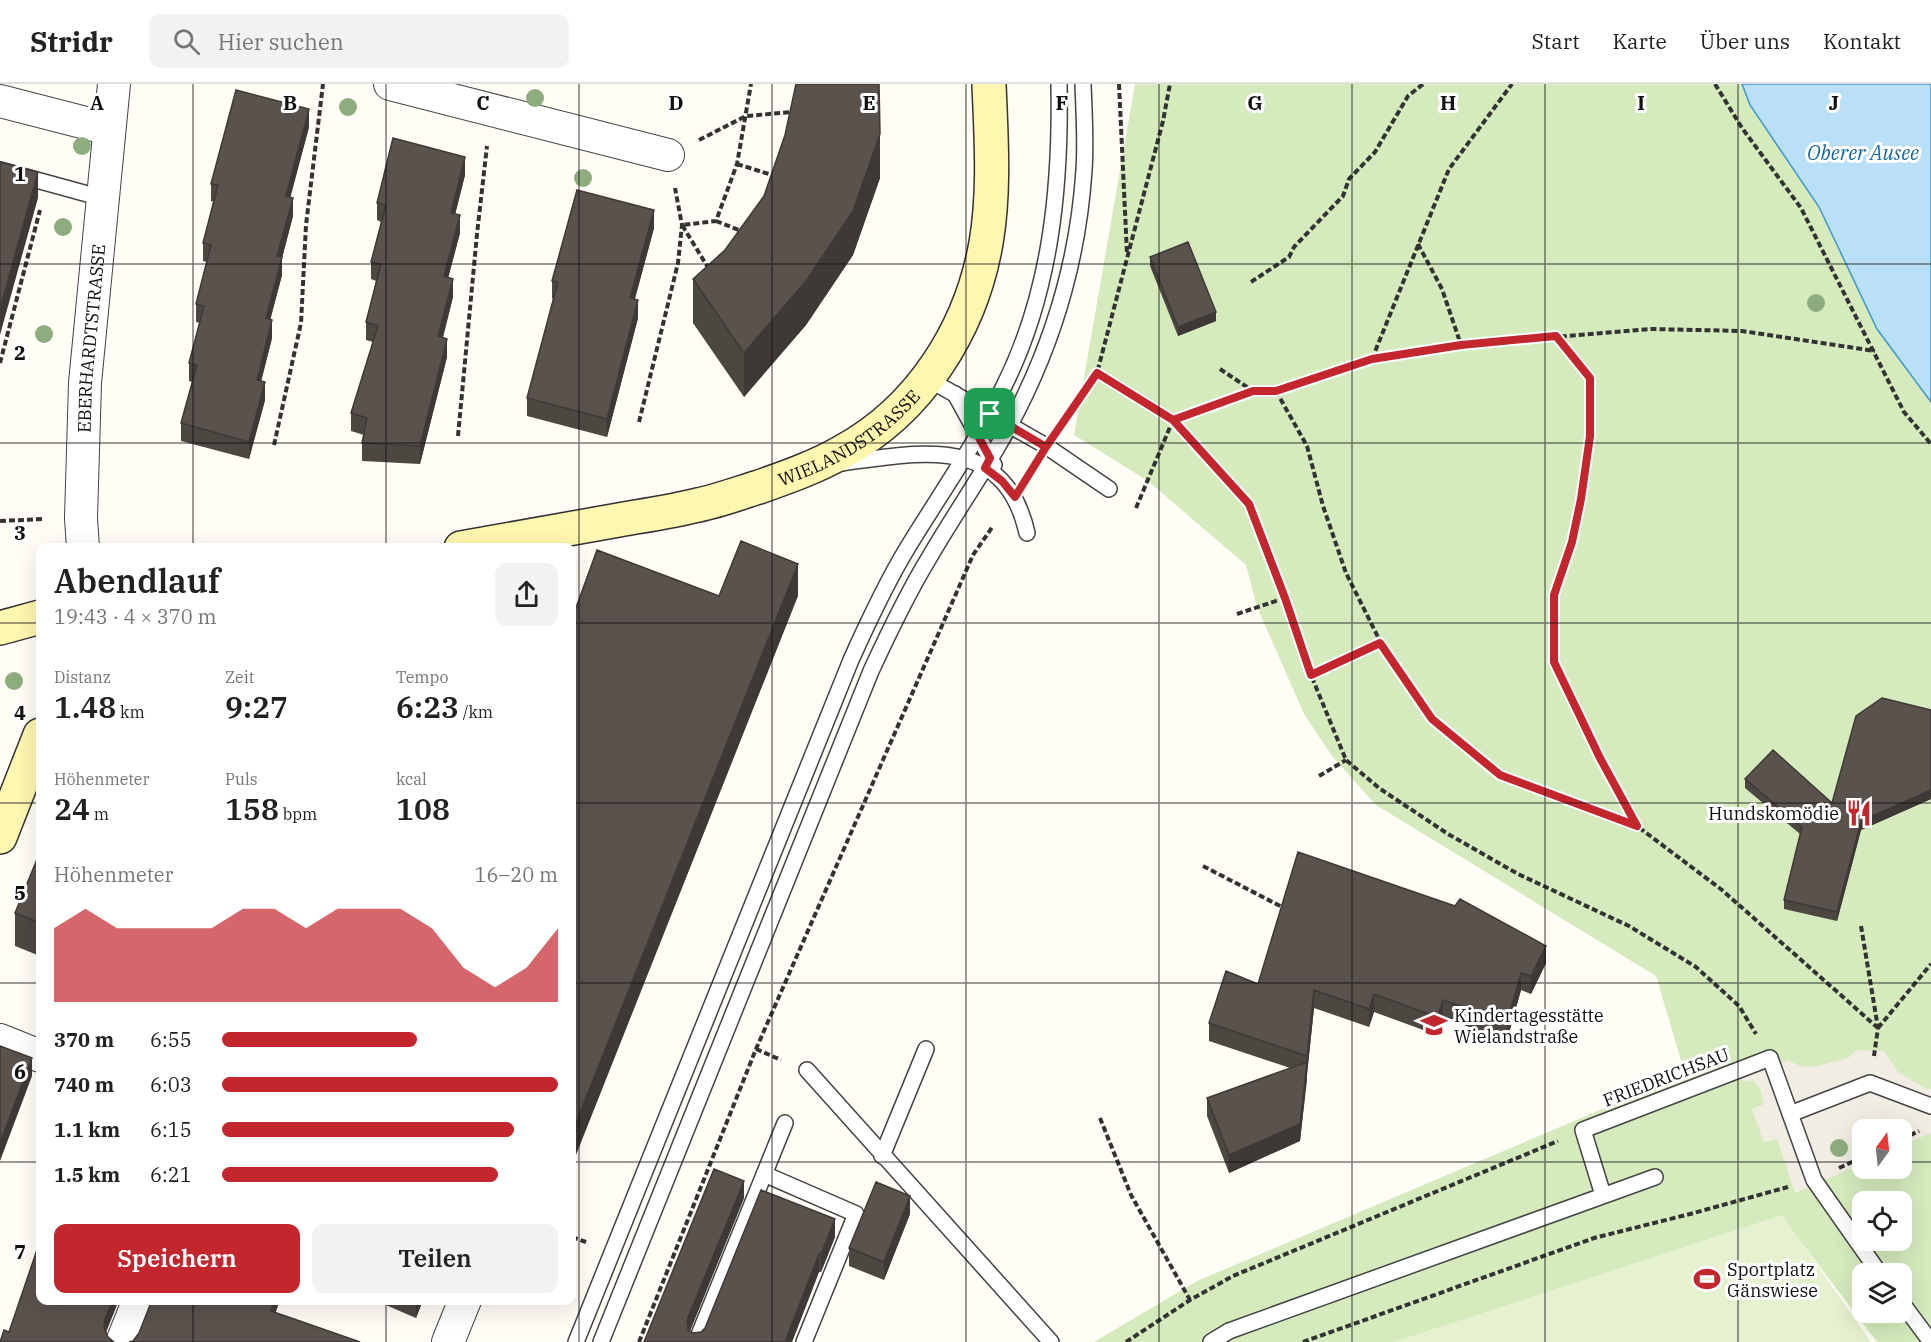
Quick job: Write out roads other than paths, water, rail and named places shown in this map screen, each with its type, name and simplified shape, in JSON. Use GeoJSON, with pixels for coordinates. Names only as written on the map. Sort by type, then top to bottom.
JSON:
{"type":"FeatureCollection","features":[{"type":"Feature","properties":{"kind":"street","name":"EBERHARDTSTRASSE"},"geometry":{"type":"LineString","coordinates":[[82,533],[85,383],[114,84]]}},
{"type":"Feature","properties":{"kind":"street"},"geometry":{"type":"LineString","coordinates":[[390,84],[668,155]]}},
{"type":"Feature","properties":{"kind":"street","name":"WIELANDSTRASSE"},"geometry":{"type":"LineString","coordinates":[[489,543],[699,505],[814,467],[871,434],[897,411],[942,387],[975,287],[987,242],[992,153],[989,84]]}},
{"type":"Feature","properties":{"kind":"street"},"geometry":{"type":"LineString","coordinates":[[0,101],[109,129]]}},
{"type":"Feature","properties":{"kind":"street"},"geometry":{"type":"LineString","coordinates":[[0,628],[36,618]]}},
{"type":"Feature","properties":{"kind":"street"},"geometry":{"type":"LineString","coordinates":[[0,837],[36,745]]}},
{"type":"Feature","properties":{"kind":"street"},"geometry":{"type":"LineString","coordinates":[[0,1040],[36,1054]]}},
{"type":"Feature","properties":{"kind":"street"},"geometry":{"type":"LineString","coordinates":[[122,1342],[136,1305]]}},
{"type":"Feature","properties":{"kind":"street"},"geometry":{"type":"LineString","coordinates":[[448,1342],[463,1305]]}},
{"type":"Feature","properties":{"kind":"lane"},"geometry":{"type":"LineString","coordinates":[[576,1342],[851,660],[890,579],[990,414],[1005,385],[1027,330],[1051,232],[1059,166],[1059,84]]}},
{"type":"Feature","properties":{"kind":"lane"},"geometry":{"type":"LineString","coordinates":[[601,1342],[871,671],[908,594],[1009,425],[1037,368],[1049,337],[1069,273],[1077,229],[1084,169],[1083,84]]}},
{"type":"Feature","properties":{"kind":"lane"},"geometry":{"type":"LineString","coordinates":[[0,170],[102,198]]}},
{"type":"Feature","properties":{"kind":"lane"},"geometry":{"type":"LineString","coordinates":[[942,387],[1046,447],[1109,489]]}},
{"type":"Feature","properties":{"kind":"lane"},"geometry":{"type":"LineString","coordinates":[[942,387],[978,436],[987,463],[1015,497],[1022,513],[1026,533]]}},
{"type":"Feature","properties":{"kind":"lane"},"geometry":{"type":"LineString","coordinates":[[814,467],[911,454],[945,454],[987,463]]}},
{"type":"Feature","properties":{"kind":"lane"},"geometry":{"type":"LineString","coordinates":[[882,1156],[926,1049]]}},
{"type":"Feature","properties":{"kind":"lane","name":"FRIEDRICHSAU"},"geometry":{"type":"LineString","coordinates":[[1603,1195],[1583,1130],[1770,1058],[1790,1114]]}},
{"type":"Feature","properties":{"kind":"lane"},"geometry":{"type":"LineString","coordinates":[[807,1070],[1051,1342]]}},
{"type":"Feature","properties":{"kind":"lane"},"geometry":{"type":"LineString","coordinates":[[1872,1263],[1814,1180],[1790,1114],[1870,1083],[1931,1106]]}},
{"type":"Feature","properties":{"kind":"lane"},"geometry":{"type":"LineString","coordinates":[[696,1342],[785,1124]]}},
{"type":"Feature","properties":{"kind":"lane"},"geometry":{"type":"LineString","coordinates":[[764,1174],[856,1214],[804,1342]]}},
{"type":"Feature","properties":{"kind":"lane"},"geometry":{"type":"LineString","coordinates":[[1211,1342],[1229,1331],[1655,1177]]}},
{"type":"Feature","properties":{"kind":"lane"},"geometry":{"type":"LineString","coordinates":[[1912,1317],[1930,1342]]}},
{"type":"Feature","properties":{"kind":"water","name":"Oberer Ausee"},"geometry":{"type":"Polygon","coordinates":[[[1742,84],[1931,84],[1931,402],[1877,329],[1819,207],[1750,105],[1742,84]]]}},
{"type":"Feature","properties":{"kind":"place","name":"Hundskomödie"},"geometry":{"type":"Point","coordinates":[1859,813]}},
{"type":"Feature","properties":{"kind":"place","name":"Kindertagesstätte Wielandstraße"},"geometry":{"type":"Point","coordinates":[1434,1025]}},
{"type":"Feature","properties":{"kind":"place","name":"Sportplatz Gänswiese"},"geometry":{"type":"Point","coordinates":[1707,1279]}}]}
